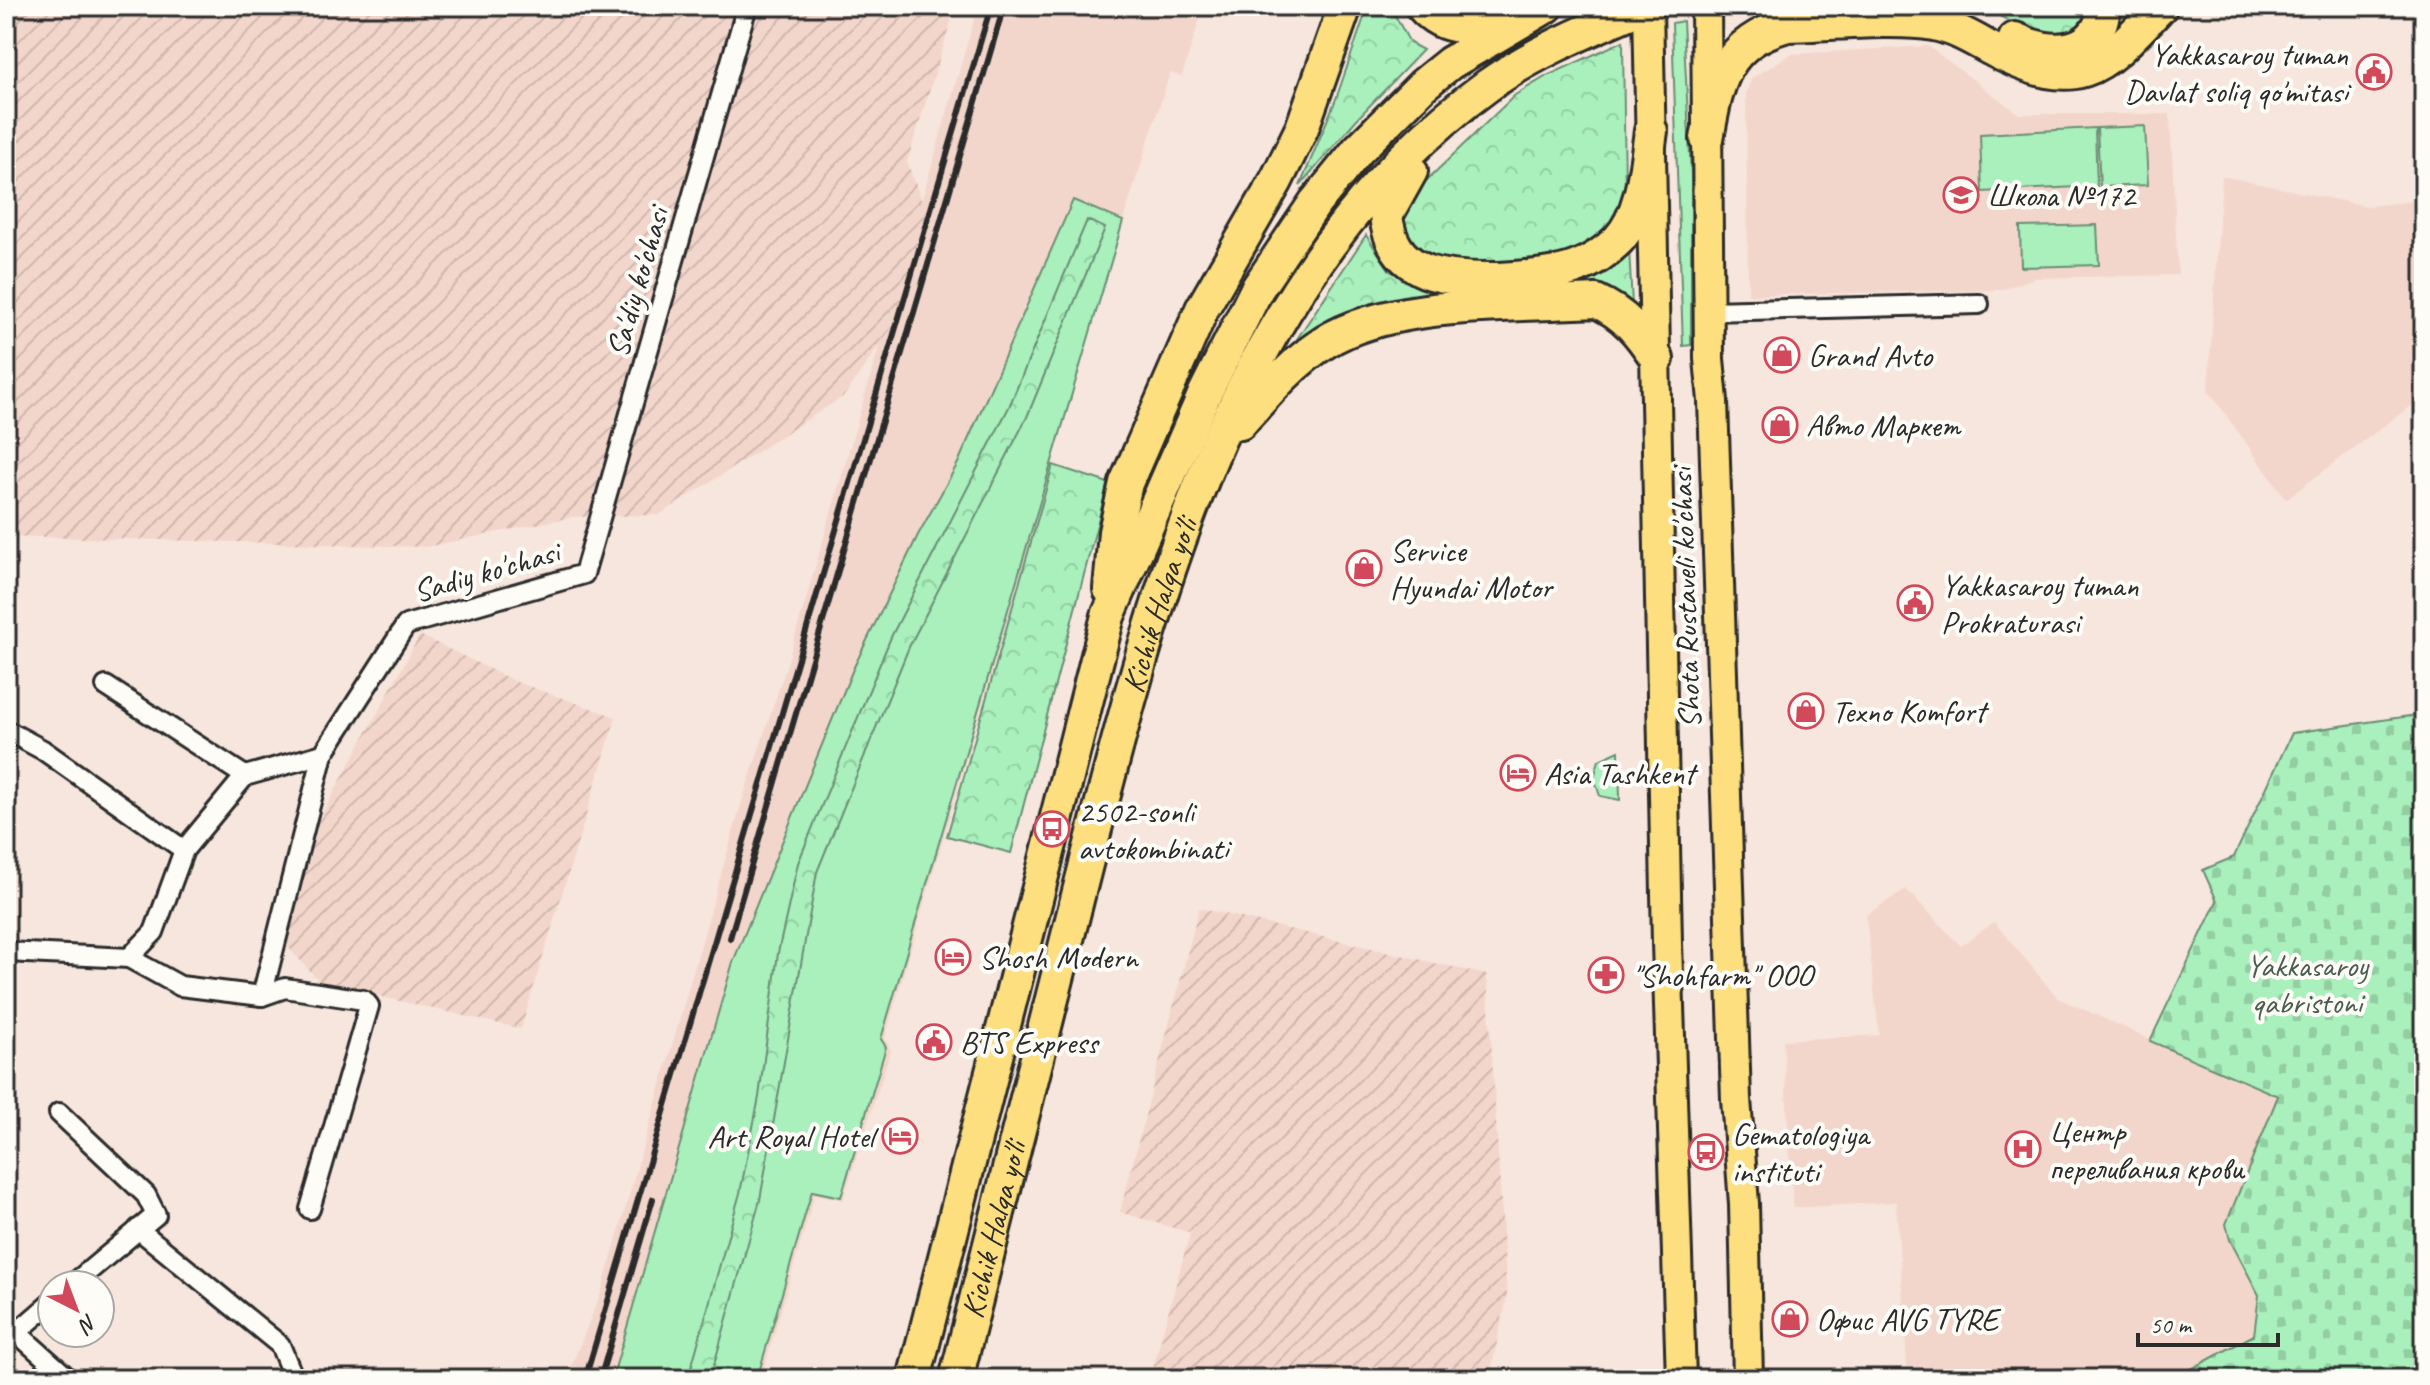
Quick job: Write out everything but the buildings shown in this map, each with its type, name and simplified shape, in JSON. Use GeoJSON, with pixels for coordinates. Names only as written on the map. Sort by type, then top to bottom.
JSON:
{"type":"FeatureCollection","features":[{"type":"Feature","properties":{"kind":"highway"},"geometry":{"type":"LineString","coordinates":[[1108,616],[1115,532],[1126,483],[1202,309],[1276,181],[1302,128],[1345,6]]}},
{"type":"Feature","properties":{"kind":"highway"},"geometry":{"type":"LineString","coordinates":[[1422,6],[1433,18],[1447,25],[1475,28],[1535,12]]}},
{"type":"Feature","properties":{"kind":"highway","name":"Kichik Halqa yo'li"},"geometry":{"type":"LineString","coordinates":[[956,1379],[1138,662],[1185,524],[1214,453],[1265,349],[1311,268],[1400,163],[1455,110],[1491,83],[1539,55],[1646,6]]}},
{"type":"Feature","properties":{"kind":"highway"},"geometry":{"type":"LineString","coordinates":[[1945,6],[2029,46],[2055,52],[2083,43],[2093,35],[2103,20],[2104,6]]}},
{"type":"Feature","properties":{"kind":"highway"},"geometry":{"type":"LineString","coordinates":[[1707,139],[1715,97],[1728,64],[1748,42],[1774,29],[1788,25],[1934,24],[1962,34],[2027,67],[2059,74],[2103,62],[2161,6]]}},
{"type":"Feature","properties":{"kind":"highway","name":"Kichik Halqa yo'li"},"geometry":{"type":"LineString","coordinates":[[914,1379],[1108,616],[1205,393],[1257,289],[1281,251],[1315,203],[1382,123],[1450,63],[1535,12]]}},
{"type":"Feature","properties":{"kind":"highway"},"geometry":{"type":"LineString","coordinates":[[1455,110],[1409,174],[1386,216],[1392,245],[1404,258],[1418,268],[1442,276],[1540,274],[1574,268],[1598,257],[1628,225],[1642,185],[1651,131]]}},
{"type":"Feature","properties":{"kind":"highway"},"geometry":{"type":"LineString","coordinates":[[1214,453],[1265,394],[1316,348],[1344,332],[1397,316],[1596,301],[1617,310],[1640,332],[1657,359]]}},
{"type":"Feature","properties":{"kind":"highway"},"geometry":{"type":"LineString","coordinates":[[987,1083],[1028,1093]]}},
{"type":"Feature","properties":{"kind":"main road","name":"Shota Rustaveli ko'chasi"},"geometry":{"type":"LineString","coordinates":[[1646,6],[1657,359],[1667,943],[1681,1379]]}},
{"type":"Feature","properties":{"kind":"main road","name":"Shota Rustaveli ko'chasi"},"geometry":{"type":"LineString","coordinates":[[1706,6],[1708,311],[1736,1099],[1744,1204],[1748,1379]]}},
{"type":"Feature","properties":{"kind":"street","name":"Sa'diy ko'chasi"},"geometry":{"type":"LineString","coordinates":[[584,574],[747,6]]}},
{"type":"Feature","properties":{"kind":"street"},"geometry":{"type":"LineString","coordinates":[[1708,311],[1979,304]]}},
{"type":"Feature","properties":{"kind":"street","name":"Sadiy ko'chasi"},"geometry":{"type":"LineString","coordinates":[[262,996],[323,754],[406,625],[584,574]]}},
{"type":"Feature","properties":{"kind":"street"},"geometry":{"type":"LineString","coordinates":[[106,686],[245,776]]}},
{"type":"Feature","properties":{"kind":"street"},"geometry":{"type":"LineString","coordinates":[[6,730],[43,750],[184,850]]}},
{"type":"Feature","properties":{"kind":"street"},"geometry":{"type":"LineString","coordinates":[[129,958],[154,932],[184,850],[245,776],[323,754]]}},
{"type":"Feature","properties":{"kind":"street"},"geometry":{"type":"LineString","coordinates":[[6,952],[129,958],[180,986],[262,996],[285,988],[364,1000],[369,1006],[351,1059],[310,1209]]}},
{"type":"Feature","properties":{"kind":"street"},"geometry":{"type":"LineString","coordinates":[[59,1113],[146,1195],[156,1215],[91,1269]]}},
{"type":"Feature","properties":{"kind":"street"},"geometry":{"type":"LineString","coordinates":[[138,1229],[280,1345],[294,1379]]}},
{"type":"Feature","properties":{"kind":"street"},"geometry":{"type":"LineString","coordinates":[[36,1312],[11,1328],[69,1379]]}},
{"type":"Feature","properties":{"kind":"shaded area"},"geometry":{"type":"Polygon","coordinates":[[[6,6],[956,6],[907,162],[926,211],[893,326],[844,396],[659,515],[572,517],[426,547],[6,536],[6,6]]]}},
{"type":"Feature","properties":{"kind":"shaded area"},"geometry":{"type":"Polygon","coordinates":[[[978,6],[1204,6],[1182,76],[1170,73],[1123,221],[885,1038],[891,1050],[843,1200],[815,1194],[761,1379],[566,1379],[602,1290],[742,801],[787,664],[978,6]]]}},
{"type":"Feature","properties":{"kind":"shaded area","name":"Школа №172"},"geometry":{"type":"Polygon","coordinates":[[[1928,46],[2019,114],[2170,114],[2178,275],[2034,278],[2001,290],[1748,295],[1746,94],[1751,79],[1791,54],[1928,46]]]}},
{"type":"Feature","properties":{"kind":"shaded area"},"geometry":{"type":"Polygon","coordinates":[[[2222,176],[2367,206],[2424,200],[2424,396],[2286,499],[2208,390],[2222,176]]]}},
{"type":"Feature","properties":{"kind":"shaded area"},"geometry":{"type":"Polygon","coordinates":[[[420,635],[514,681],[616,717],[521,1029],[321,983],[286,945],[310,836],[420,635]]]}},
{"type":"Feature","properties":{"kind":"shaded area","name":"Центр переливания крови"},"geometry":{"type":"Polygon","coordinates":[[[1906,889],[1961,946],[1994,922],[2058,998],[2278,1096],[2226,1224],[2230,1240],[2259,1295],[2253,1335],[2173,1379],[1908,1379],[1896,1202],[1793,1208],[1783,1040],[1879,1035],[1866,915],[1906,889]]]}},
{"type":"Feature","properties":{"kind":"shaded area"},"geometry":{"type":"Polygon","coordinates":[[[1199,908],[1487,975],[1507,1297],[1489,1379],[1150,1379],[1190,1233],[1120,1212],[1199,908]]]}},
{"type":"Feature","properties":{"kind":"green space"},"geometry":{"type":"Polygon","coordinates":[[[1368,6],[1390,6],[1410,43],[1423,50],[1356,120],[1300,186],[1336,99],[1368,6]]]}},
{"type":"Feature","properties":{"kind":"green space"},"geometry":{"type":"Polygon","coordinates":[[[1980,6],[2096,6],[2073,36],[2035,34],[1980,6]]]}},
{"type":"Feature","properties":{"kind":"green space"},"geometry":{"type":"Polygon","coordinates":[[[1683,21],[1691,175],[1691,345],[1683,346],[1672,23],[1683,21]]]}},
{"type":"Feature","properties":{"kind":"green space"},"geometry":{"type":"Polygon","coordinates":[[[1623,41],[1625,194],[1609,227],[1599,238],[1565,259],[1456,263],[1437,260],[1415,248],[1402,223],[1403,213],[1425,182],[1515,95],[1547,76],[1623,41]]]}},
{"type":"Feature","properties":{"kind":"green space"},"geometry":{"type":"Polygon","coordinates":[[[2145,126],[2148,185],[2100,187],[2097,128],[2145,126]]]}},
{"type":"Feature","properties":{"kind":"green space"},"geometry":{"type":"Polygon","coordinates":[[[2095,128],[2097,186],[1982,192],[1980,134],[2095,128]]]}},
{"type":"Feature","properties":{"kind":"green space"},"geometry":{"type":"Polygon","coordinates":[[[1073,200],[1123,221],[881,1039],[886,1047],[841,1197],[812,1191],[757,1379],[612,1379],[733,962],[853,669],[918,535],[958,463],[1073,200]]]}},
{"type":"Feature","properties":{"kind":"green space"},"geometry":{"type":"Polygon","coordinates":[[[1087,220],[1105,228],[1027,417],[909,647],[817,872],[760,1200],[710,1379],[688,1379],[740,1193],[759,1097],[778,953],[798,863],[891,637],[1009,407],[1087,220]]]}},
{"type":"Feature","properties":{"kind":"green space"},"geometry":{"type":"Polygon","coordinates":[[[2097,225],[2099,265],[2021,267],[2020,227],[2097,225]]]}},
{"type":"Feature","properties":{"kind":"green space"},"geometry":{"type":"Polygon","coordinates":[[[1366,235],[1390,271],[1430,291],[1581,284],[1616,263],[1629,248],[1632,305],[1617,297],[1291,348],[1366,235]]]}},
{"type":"Feature","properties":{"kind":"green space"},"geometry":{"type":"Polygon","coordinates":[[[1053,465],[1108,483],[1011,853],[947,836],[1053,465]]]}},
{"type":"Feature","properties":{"kind":"green space","name":"Yakkasaroy qabristoni"},"geometry":{"type":"Polygon","coordinates":[[[2424,714],[2424,1379],[2173,1379],[2254,1335],[2259,1295],[2230,1240],[2226,1224],[2278,1096],[2150,1041],[2217,901],[2203,870],[2234,857],[2292,733],[2424,714]]]}},
{"type":"Feature","properties":{"kind":"green space"},"geometry":{"type":"Polygon","coordinates":[[[1619,751],[1620,800],[1600,796],[1594,778],[1599,760],[1619,751]]]}},
{"type":"Feature","properties":{"kind":"railway"},"geometry":{"type":"LineString","coordinates":[[585,1379],[991,6]]}},
{"type":"Feature","properties":{"kind":"railway"},"geometry":{"type":"LineString","coordinates":[[730,938],[1004,6]]}},
{"type":"Feature","properties":{"kind":"railway"},"geometry":{"type":"LineString","coordinates":[[600,1379],[653,1199]]}},
{"type":"Feature","properties":{"kind":"place","name":"Yakkasaroy tuman Davlat soliq qo'mitasi"},"geometry":{"type":"Point","coordinates":[2374,72]}},
{"type":"Feature","properties":{"kind":"place","name":"Школа №172"},"geometry":{"type":"Point","coordinates":[1961,195]}},
{"type":"Feature","properties":{"kind":"place","name":"Grand Avto"},"geometry":{"type":"Point","coordinates":[1782,355]}},
{"type":"Feature","properties":{"kind":"place","name":"Авто Маркет"},"geometry":{"type":"Point","coordinates":[1780,425]}},
{"type":"Feature","properties":{"kind":"place","name":"Service Hyundai Motor"},"geometry":{"type":"Point","coordinates":[1364,568]}},
{"type":"Feature","properties":{"kind":"place","name":"Yakkasaroy tuman Prokraturasi"},"geometry":{"type":"Point","coordinates":[1915,603]}},
{"type":"Feature","properties":{"kind":"place","name":"Texno Komfort"},"geometry":{"type":"Point","coordinates":[1806,711]}},
{"type":"Feature","properties":{"kind":"place","name":"Asia Tashkent"},"geometry":{"type":"Point","coordinates":[1518,773]}},
{"type":"Feature","properties":{"kind":"place","name":"2502-sonli avtokombinati"},"geometry":{"type":"Point","coordinates":[1052,829]}},
{"type":"Feature","properties":{"kind":"place","name":"Shosh Modern"},"geometry":{"type":"Point","coordinates":[953,957]}},
{"type":"Feature","properties":{"kind":"place","name":"\"Shohfarm\" OOO"},"geometry":{"type":"Point","coordinates":[1606,975]}},
{"type":"Feature","properties":{"kind":"place","name":"BTS Express"},"geometry":{"type":"Point","coordinates":[934,1042]}},
{"type":"Feature","properties":{"kind":"place","name":"Art Royal Hotel"},"geometry":{"type":"Point","coordinates":[900,1136]}},
{"type":"Feature","properties":{"kind":"place","name":"Центр переливания крови"},"geometry":{"type":"Point","coordinates":[2023,1149]}},
{"type":"Feature","properties":{"kind":"place","name":"Gematologiya instituti"},"geometry":{"type":"Point","coordinates":[1706,1152]}},
{"type":"Feature","properties":{"kind":"place","name":"Офис AVG TYRE"},"geometry":{"type":"Point","coordinates":[1790,1319]}}]}
